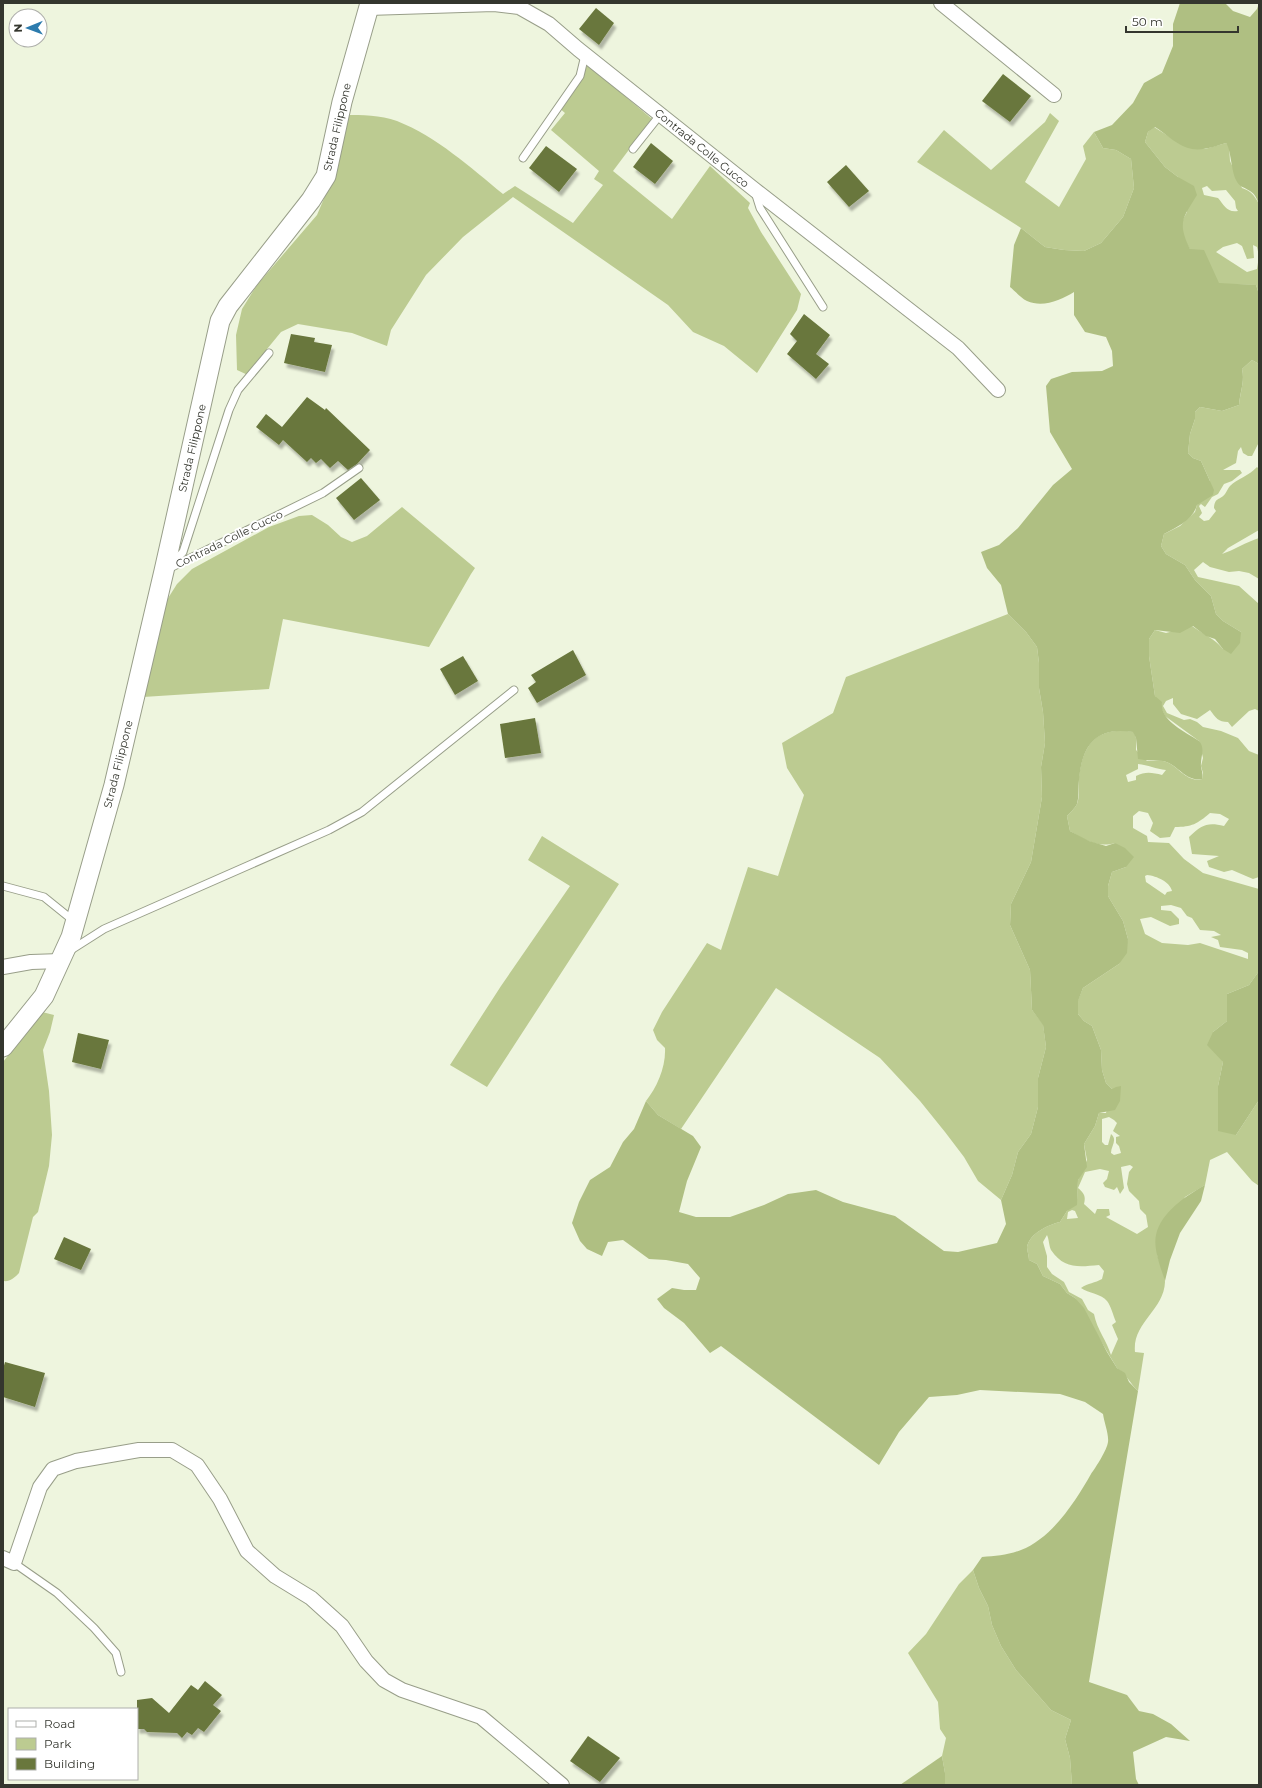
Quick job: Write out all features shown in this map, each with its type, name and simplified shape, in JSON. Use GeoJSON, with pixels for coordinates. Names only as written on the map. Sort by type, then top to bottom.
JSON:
{"type":"FeatureCollection","features":[{"type":"Feature","properties":{"kind":"street"},"geometry":{"type":"LineString","coordinates":[[940,3],[1054,95]]}},
{"type":"Feature","properties":{"kind":"street","name":"Contrada Colle Cucco"},"geometry":{"type":"LineString","coordinates":[[369,6],[487,4],[519,7],[549,24],[660,115],[958,348],[998,390]]}},
{"type":"Feature","properties":{"kind":"street","name":"Strada Filippone"},"geometry":{"type":"LineString","coordinates":[[3,1047],[44,996],[62,958],[76,923],[114,785],[220,321],[228,306],[311,200],[326,176],[342,102],[369,6]]}},
{"type":"Feature","properties":{"kind":"street"},"geometry":{"type":"LineString","coordinates":[[3,967],[62,958]]}},
{"type":"Feature","properties":{"kind":"street"},"geometry":{"type":"LineString","coordinates":[[8,1561],[40,1487],[53,1469],[76,1461],[138,1450],[172,1450],[197,1465],[220,1499],[246,1551],[276,1576],[311,1598],[342,1626],[366,1661],[384,1680],[402,1690],[481,1717],[562,1785]]}},
{"type":"Feature","properties":{"kind":"lane"},"geometry":{"type":"LineString","coordinates":[[523,158],[580,76],[585,55]]}},
{"type":"Feature","properties":{"kind":"lane"},"geometry":{"type":"LineString","coordinates":[[633,149],[660,115]]}},
{"type":"Feature","properties":{"kind":"lane"},"geometry":{"type":"LineString","coordinates":[[755,190],[760,208],[823,307]]}},
{"type":"Feature","properties":{"kind":"lane","name":"Contrada Colle Cucco"},"geometry":{"type":"LineString","coordinates":[[164,571],[183,552],[229,410],[238,390],[268,354]]}},
{"type":"Feature","properties":{"kind":"lane","name":"Contrada Colle Cucco"},"geometry":{"type":"LineString","coordinates":[[164,571],[323,493],[359,468]]}},
{"type":"Feature","properties":{"kind":"lane"},"geometry":{"type":"LineString","coordinates":[[62,958],[104,929],[329,830],[362,812],[514,690]]}},
{"type":"Feature","properties":{"kind":"lane"},"geometry":{"type":"LineString","coordinates":[[3,886],[44,897],[76,923]]}},
{"type":"Feature","properties":{"kind":"lane"},"geometry":{"type":"LineString","coordinates":[[8,1561],[57,1593],[94,1628],[116,1653],[121,1672]]}},
{"type":"Feature","properties":{"kind":"green space"},"geometry":{"type":"Polygon","coordinates":[[[1180,3],[1225,3],[1233,11],[1250,17],[1257,9],[1259,3],[1259,204],[1257,198],[1250,191],[1240,186],[1237,182],[1234,176],[1229,150],[1226,143],[1205,149],[1187,148],[1177,143],[1155,127],[1148,132],[1145,142],[1165,167],[1178,177],[1194,186],[1197,195],[1183,220],[1184,232],[1190,249],[1204,250],[1219,283],[1256,285],[1259,294],[1259,364],[1252,360],[1242,369],[1243,382],[1239,405],[1222,411],[1200,407],[1195,412],[1195,419],[1190,434],[1188,453],[1193,458],[1201,461],[1214,490],[1213,495],[1197,505],[1192,515],[1188,519],[1164,534],[1161,546],[1166,554],[1185,565],[1195,580],[1211,596],[1216,614],[1223,621],[1241,632],[1240,643],[1231,654],[1223,649],[1215,639],[1206,636],[1193,626],[1180,633],[1155,630],[1149,639],[1149,656],[1155,696],[1162,702],[1162,708],[1169,720],[1201,744],[1202,779],[1191,778],[1163,761],[1138,759],[1136,738],[1133,732],[1109,732],[1100,735],[1093,741],[1084,757],[1081,768],[1077,804],[1067,816],[1070,831],[1089,841],[1106,846],[1115,843],[1125,848],[1134,857],[1126,867],[1112,872],[1108,886],[1108,896],[1123,921],[1128,939],[1127,953],[1119,964],[1083,988],[1078,1001],[1078,1014],[1084,1021],[1092,1026],[1101,1050],[1102,1070],[1106,1083],[1112,1089],[1121,1086],[1120,1101],[1115,1110],[1099,1113],[1095,1126],[1084,1144],[1087,1167],[1078,1180],[1077,1205],[1067,1211],[1060,1222],[1040,1230],[1032,1238],[1027,1247],[1029,1260],[1037,1264],[1043,1276],[1060,1284],[1067,1293],[1075,1298],[1084,1308],[1117,1368],[1125,1373],[1129,1382],[1138,1391],[1089,1682],[1127,1695],[1139,1711],[1153,1714],[1171,1724],[1190,1741],[1166,1737],[1133,1752],[1136,1779],[1139,1785],[1072,1785],[1070,1758],[1065,1739],[1071,1720],[1051,1710],[1016,1670],[1001,1646],[992,1625],[988,1606],[979,1588],[973,1570],[982,1557],[1011,1553],[1032,1544],[1043,1537],[1062,1518],[1078,1496],[1106,1449],[1108,1439],[1103,1414],[1085,1402],[1060,1394],[980,1390],[957,1395],[929,1397],[899,1432],[879,1465],[721,1346],[710,1353],[684,1323],[664,1308],[657,1299],[672,1288],[696,1290],[700,1278],[688,1264],[649,1259],[623,1240],[608,1242],[602,1256],[587,1249],[580,1241],[572,1223],[579,1202],[590,1180],[610,1167],[623,1142],[634,1129],[646,1101],[658,1115],[693,1136],[701,1147],[687,1181],[679,1212],[696,1217],[730,1217],[764,1205],[788,1194],[816,1190],[843,1202],[895,1216],[944,1251],[958,1252],[997,1243],[1006,1224],[1001,1200],[1012,1175],[1018,1152],[1031,1134],[1038,1107],[1038,1078],[1046,1047],[1043,1025],[1032,1010],[1030,970],[1010,925],[1011,904],[1031,862],[1042,797],[1041,767],[1045,743],[1043,712],[1039,688],[1039,663],[1037,647],[1026,632],[1008,614],[1001,585],[987,568],[981,552],[999,545],[1018,528],[1053,485],[1072,469],[1050,432],[1046,386],[1051,379],[1072,372],[1102,371],[1113,366],[1112,351],[1106,337],[1085,332],[1074,315],[1074,292],[1058,300],[1039,304],[1027,301],[1010,287],[1014,245],[1021,228],[1045,247],[1084,251],[1101,243],[1123,217],[1134,188],[1131,159],[1116,150],[1103,148],[1094,132],[1112,125],[1133,103],[1144,83],[1162,73],[1173,46],[1173,24],[1180,3]]]}},
{"type":"Feature","properties":{"kind":"green space"},"geometry":{"type":"Polygon","coordinates":[[[588,65],[652,119],[613,171],[672,219],[710,166],[750,203],[748,208],[761,232],[801,294],[797,310],[757,373],[724,346],[693,332],[668,305],[513,197],[463,237],[426,275],[391,330],[387,346],[352,333],[298,324],[281,332],[258,360],[250,376],[237,370],[236,335],[242,309],[257,285],[317,215],[331,182],[345,115],[378,116],[397,121],[412,128],[426,135],[453,153],[503,194],[515,186],[573,223],[603,185],[594,179],[599,171],[551,130],[565,113],[558,107],[588,65]]]}},
{"type":"Feature","properties":{"kind":"green space"},"geometry":{"type":"Polygon","coordinates":[[[1050,113],[1059,121],[1025,182],[1059,207],[1086,159],[1083,146],[1094,132],[1103,148],[1116,150],[1131,159],[1134,188],[1123,217],[1101,243],[1084,251],[1045,247],[1021,228],[917,162],[944,130],[991,170],[1045,122],[1050,113]]]}},
{"type":"Feature","properties":{"kind":"green space"},"geometry":{"type":"Polygon","coordinates":[[[1154,127],[1176,141],[1205,149],[1226,143],[1229,146],[1230,161],[1242,188],[1248,190],[1256,198],[1259,204],[1259,256],[1259,294],[1256,285],[1219,284],[1190,249],[1185,241],[1183,232],[1182,222],[1187,212],[1178,177],[1165,167],[1145,142],[1148,132],[1154,127]],[[1207,186],[1202,188],[1204,195],[1218,198],[1228,210],[1238,211],[1235,201],[1226,190],[1212,191],[1207,186]],[[1237,243],[1223,247],[1216,252],[1247,272],[1257,269],[1259,256],[1257,247],[1253,245],[1254,258],[1247,259],[1242,246],[1237,243]]]}},
{"type":"Feature","properties":{"kind":"green space"},"geometry":{"type":"Polygon","coordinates":[[[1252,360],[1259,364],[1259,442],[1252,456],[1248,456],[1243,453],[1241,447],[1238,451],[1236,463],[1223,470],[1240,470],[1242,473],[1232,481],[1224,484],[1218,494],[1212,497],[1205,507],[1201,504],[1199,506],[1202,513],[1199,517],[1204,521],[1209,520],[1216,511],[1214,508],[1215,502],[1225,494],[1230,486],[1257,467],[1259,469],[1259,530],[1228,548],[1222,554],[1259,538],[1259,579],[1249,573],[1239,571],[1229,572],[1210,567],[1203,562],[1194,570],[1198,577],[1239,586],[1259,604],[1259,711],[1255,709],[1249,711],[1232,727],[1228,722],[1218,719],[1210,710],[1197,719],[1181,714],[1173,704],[1173,698],[1166,701],[1163,706],[1167,713],[1184,720],[1190,719],[1203,727],[1221,731],[1238,738],[1249,751],[1259,755],[1259,877],[1253,879],[1232,870],[1224,872],[1209,867],[1207,861],[1219,856],[1192,854],[1189,837],[1201,827],[1213,824],[1224,826],[1229,819],[1220,814],[1210,813],[1194,824],[1175,827],[1170,837],[1160,838],[1150,831],[1153,823],[1148,813],[1139,811],[1133,816],[1133,828],[1147,836],[1148,842],[1169,843],[1184,859],[1203,873],[1259,889],[1259,971],[1249,985],[1227,994],[1227,1021],[1213,1032],[1223,1062],[1218,1086],[1236,1135],[1259,1100],[1259,1186],[1252,1181],[1227,1152],[1210,1160],[1205,1185],[1185,1197],[1157,1254],[1165,1279],[1163,1292],[1154,1309],[1143,1324],[1135,1342],[1135,1352],[1144,1353],[1138,1391],[1117,1368],[1075,1298],[1067,1293],[1060,1284],[1043,1276],[1037,1264],[1029,1260],[1027,1248],[1029,1242],[1040,1230],[1060,1222],[1077,1200],[1078,1180],[1087,1160],[1084,1144],[1095,1126],[1099,1113],[1106,1113],[1112,1089],[1106,1083],[1102,1070],[1101,1050],[1092,1026],[1084,1021],[1078,1014],[1078,1000],[1083,988],[1119,964],[1128,939],[1123,921],[1108,896],[1108,886],[1112,872],[1126,867],[1115,843],[1097,844],[1070,831],[1067,816],[1078,801],[1079,777],[1084,755],[1094,740],[1111,732],[1134,732],[1136,738],[1136,750],[1147,761],[1163,761],[1173,766],[1186,776],[1202,779],[1203,773],[1201,766],[1203,758],[1199,741],[1165,716],[1155,696],[1149,656],[1149,639],[1155,630],[1166,633],[1192,626],[1212,639],[1223,649],[1241,632],[1223,621],[1216,614],[1211,596],[1195,580],[1185,565],[1166,554],[1161,546],[1164,534],[1180,526],[1195,512],[1197,505],[1210,481],[1201,461],[1193,458],[1188,453],[1190,434],[1195,419],[1195,412],[1200,407],[1222,411],[1239,405],[1243,382],[1242,369],[1252,360]],[[1138,764],[1138,769],[1126,775],[1128,782],[1136,780],[1136,776],[1143,773],[1162,775],[1166,770],[1138,764]],[[1145,876],[1146,882],[1165,895],[1167,892],[1172,891],[1166,882],[1155,877],[1145,876]],[[1171,905],[1161,906],[1161,910],[1171,911],[1179,919],[1179,924],[1170,926],[1151,917],[1140,919],[1145,934],[1162,943],[1188,945],[1200,943],[1248,959],[1248,953],[1242,950],[1220,947],[1218,940],[1211,937],[1221,935],[1214,931],[1200,930],[1192,918],[1187,916],[1181,908],[1171,905]],[[1109,1117],[1102,1119],[1102,1142],[1105,1145],[1108,1145],[1111,1134],[1114,1141],[1111,1153],[1114,1155],[1121,1153],[1119,1146],[1116,1143],[1116,1137],[1120,1136],[1113,1131],[1117,1123],[1109,1117]],[[1130,1165],[1121,1167],[1124,1188],[1120,1194],[1117,1187],[1114,1190],[1105,1187],[1103,1183],[1107,1179],[1109,1171],[1100,1169],[1085,1172],[1078,1188],[1084,1195],[1084,1204],[1095,1214],[1097,1209],[1109,1209],[1110,1215],[1106,1217],[1137,1234],[1148,1227],[1146,1215],[1140,1209],[1139,1201],[1129,1191],[1127,1184],[1129,1172],[1133,1167],[1130,1165]],[[1072,1210],[1068,1212],[1067,1219],[1078,1218],[1075,1211],[1072,1210]],[[1047,1235],[1043,1242],[1047,1256],[1047,1267],[1052,1274],[1064,1282],[1069,1292],[1082,1299],[1088,1310],[1094,1314],[1097,1325],[1111,1355],[1118,1339],[1112,1325],[1116,1322],[1110,1305],[1102,1297],[1081,1288],[1102,1279],[1104,1271],[1099,1265],[1078,1266],[1066,1264],[1061,1261],[1051,1250],[1047,1235]]]}},
{"type":"Feature","properties":{"kind":"green space"},"geometry":{"type":"Polygon","coordinates":[[[402,507],[475,568],[429,647],[283,619],[269,689],[143,697],[165,603],[177,584],[192,569],[269,527],[299,516],[312,515],[328,525],[341,537],[352,542],[367,536],[402,507]]]}},
{"type":"Feature","properties":{"kind":"green space"},"geometry":{"type":"Polygon","coordinates":[[[1008,614],[1026,632],[1037,647],[1039,663],[1039,688],[1043,712],[1045,743],[1041,767],[1042,797],[1031,862],[1011,904],[1010,925],[1030,970],[1032,1010],[1043,1024],[1046,1047],[1038,1078],[1038,1107],[1031,1134],[1018,1152],[1012,1175],[1001,1200],[978,1181],[964,1157],[945,1132],[920,1101],[880,1058],[776,988],[681,1129],[658,1115],[646,1101],[657,1083],[664,1062],[665,1048],[657,1040],[653,1030],[662,1012],[707,943],[721,950],[748,867],[778,876],[804,795],[787,768],[782,743],[833,713],[846,677],[1008,614]]]}},
{"type":"Feature","properties":{"kind":"green space"},"geometry":{"type":"Polygon","coordinates":[[[542,836],[619,884],[487,1087],[450,1065],[501,986],[570,886],[528,860],[542,836]]]}},
{"type":"Feature","properties":{"kind":"green space"},"geometry":{"type":"Polygon","coordinates":[[[1259,971],[1259,1100],[1236,1135],[1218,1131],[1218,1086],[1223,1062],[1207,1045],[1213,1032],[1227,1021],[1227,994],[1249,985],[1259,971]]]}},
{"type":"Feature","properties":{"kind":"green space"},"geometry":{"type":"Polygon","coordinates":[[[42,1012],[54,1015],[50,1032],[43,1050],[49,1091],[52,1135],[49,1166],[38,1212],[33,1217],[19,1273],[10,1280],[3,1281],[3,1062],[42,1012]]]}},
{"type":"Feature","properties":{"kind":"green space"},"geometry":{"type":"Polygon","coordinates":[[[1205,1185],[1201,1201],[1180,1233],[1170,1260],[1165,1281],[1158,1258],[1155,1240],[1159,1227],[1163,1219],[1175,1206],[1190,1194],[1205,1185]]]}},
{"type":"Feature","properties":{"kind":"green space"},"geometry":{"type":"Polygon","coordinates":[[[973,1570],[979,1588],[988,1606],[992,1625],[1001,1646],[1016,1670],[1051,1710],[1071,1720],[1065,1739],[1070,1758],[1072,1785],[945,1785],[945,1773],[942,1756],[946,1738],[940,1729],[938,1702],[908,1653],[926,1634],[959,1584],[973,1570]]]}},
{"type":"Feature","properties":{"kind":"green space"},"geometry":{"type":"Polygon","coordinates":[[[942,1756],[945,1773],[945,1785],[900,1785],[942,1756]]]}},
{"type":"Feature","properties":{"kind":"building"},"geometry":{"type":"Polygon","coordinates":[[[596,8],[614,23],[599,45],[579,29],[596,8]]]}},
{"type":"Feature","properties":{"kind":"building"},"geometry":{"type":"Polygon","coordinates":[[[1003,74],[1031,96],[1010,122],[982,101],[1003,74]]]}},
{"type":"Feature","properties":{"kind":"building"},"geometry":{"type":"Polygon","coordinates":[[[651,143],[673,161],[655,184],[633,167],[651,143]]]}},
{"type":"Feature","properties":{"kind":"building"},"geometry":{"type":"Polygon","coordinates":[[[546,146],[577,169],[559,192],[529,168],[546,146]]]}},
{"type":"Feature","properties":{"kind":"building"},"geometry":{"type":"Polygon","coordinates":[[[846,165],[869,191],[849,207],[827,182],[846,165]]]}},
{"type":"Feature","properties":{"kind":"building"},"geometry":{"type":"Polygon","coordinates":[[[804,314],[830,335],[816,354],[829,364],[816,379],[787,354],[797,341],[790,334],[804,314]]]}},
{"type":"Feature","properties":{"kind":"building"},"geometry":{"type":"Polygon","coordinates":[[[291,334],[315,338],[314,342],[332,345],[325,372],[284,363],[291,334]]]}},
{"type":"Feature","properties":{"kind":"building"},"geometry":{"type":"Polygon","coordinates":[[[307,397],[325,410],[326,408],[370,450],[357,464],[348,470],[338,461],[330,468],[321,459],[316,463],[311,458],[307,462],[283,440],[279,445],[256,427],[266,414],[282,427],[307,397]]]}},
{"type":"Feature","properties":{"kind":"building"},"geometry":{"type":"Polygon","coordinates":[[[361,478],[380,500],[354,520],[336,498],[361,478]]]}},
{"type":"Feature","properties":{"kind":"building"},"geometry":{"type":"Polygon","coordinates":[[[573,650],[586,675],[537,703],[528,688],[536,682],[531,675],[573,650]]]}},
{"type":"Feature","properties":{"kind":"building"},"geometry":{"type":"Polygon","coordinates":[[[463,656],[478,681],[455,695],[440,669],[463,656]]]}},
{"type":"Feature","properties":{"kind":"building"},"geometry":{"type":"Polygon","coordinates":[[[535,718],[541,753],[505,758],[500,724],[535,718]]]}},
{"type":"Feature","properties":{"kind":"building"},"geometry":{"type":"Polygon","coordinates":[[[78,1033],[109,1040],[101,1069],[72,1062],[78,1033]]]}},
{"type":"Feature","properties":{"kind":"building"},"geometry":{"type":"Polygon","coordinates":[[[64,1237],[91,1249],[81,1270],[54,1259],[64,1237]]]}},
{"type":"Feature","properties":{"kind":"building"},"geometry":{"type":"Polygon","coordinates":[[[5,1362],[45,1373],[35,1407],[3,1397],[3,1369],[5,1362]]]}},
{"type":"Feature","properties":{"kind":"building"},"geometry":{"type":"Polygon","coordinates":[[[205,1681],[222,1695],[213,1705],[221,1711],[204,1732],[198,1728],[192,1735],[187,1732],[182,1738],[177,1733],[147,1732],[144,1729],[138,1729],[137,1700],[152,1698],[169,1713],[191,1685],[198,1690],[205,1681]]]}},
{"type":"Feature","properties":{"kind":"building"},"geometry":{"type":"Polygon","coordinates":[[[588,1736],[620,1758],[600,1782],[570,1761],[588,1736]]]}}]}
